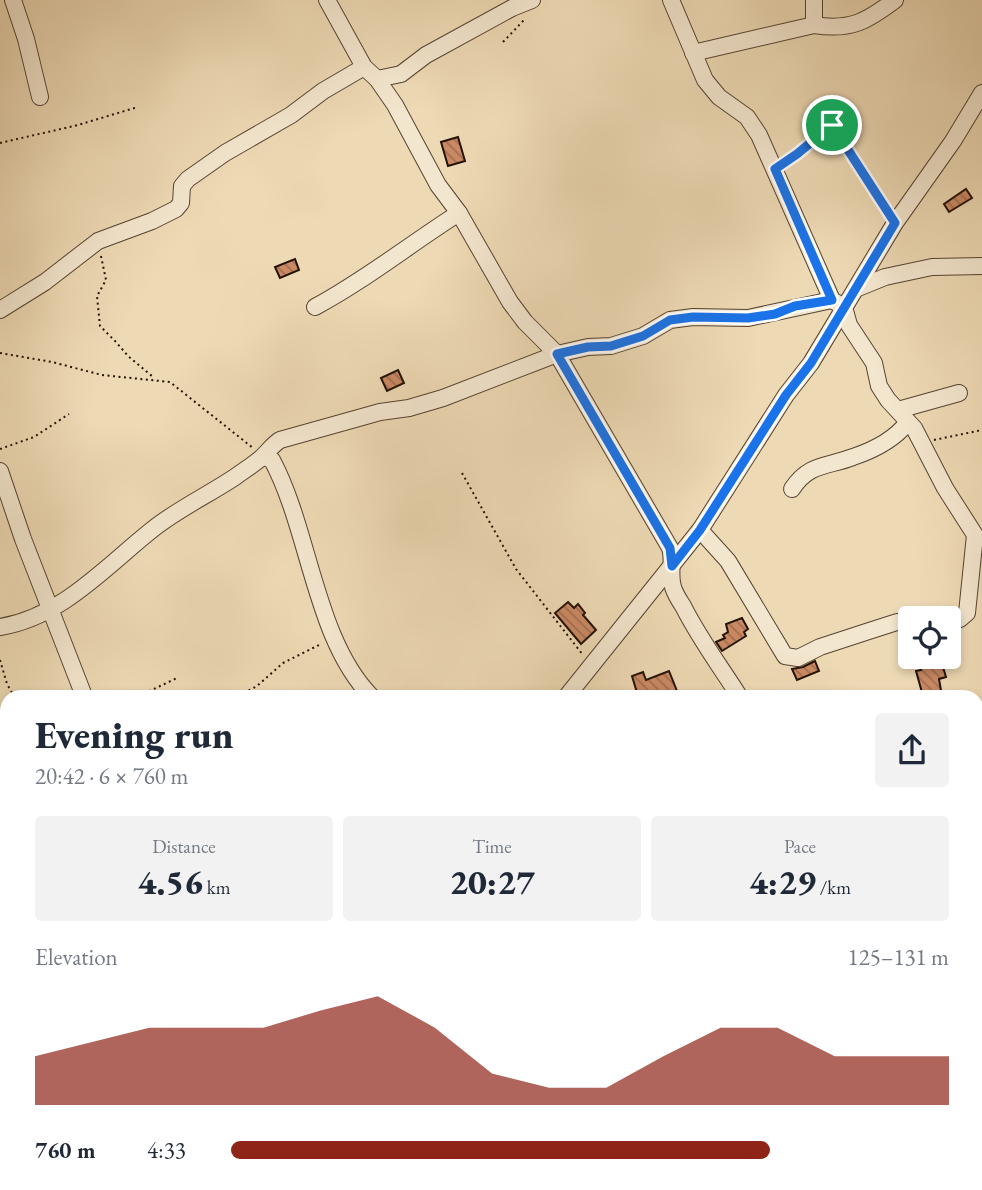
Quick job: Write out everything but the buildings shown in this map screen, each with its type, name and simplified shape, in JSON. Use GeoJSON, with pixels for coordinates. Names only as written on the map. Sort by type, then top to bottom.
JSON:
{"type":"FeatureCollection","features":[{"type":"Feature","properties":{"kind":"street"},"geometry":{"type":"LineString","coordinates":[[13,0],[40,97]]}},
{"type":"Feature","properties":{"kind":"street"},"geometry":{"type":"LineString","coordinates":[[327,0],[363,67],[377,79],[395,105],[438,185],[459,213],[510,302],[525,322],[557,354],[665,538],[673,556],[673,590],[690,624],[735,690]]}},
{"type":"Feature","properties":{"kind":"street"},"geometry":{"type":"LineString","coordinates":[[670,0],[705,80],[719,97],[747,117],[759,135],[849,325],[874,363],[879,386],[925,446],[945,488],[975,535],[976,586],[967,613],[961,618]]}},
{"type":"Feature","properties":{"kind":"street"},"geometry":{"type":"LineString","coordinates":[[814,0],[814,25]]}},
{"type":"Feature","properties":{"kind":"street"},"geometry":{"type":"LineString","coordinates":[[693,52],[814,25],[855,25],[870,19],[895,0]]}},
{"type":"Feature","properties":{"kind":"street"},"geometry":{"type":"LineString","coordinates":[[377,79],[401,74],[426,55],[512,8],[531,7]]}},
{"type":"Feature","properties":{"kind":"street"},"geometry":{"type":"LineString","coordinates":[[0,310],[45,282],[98,241],[176,209],[181,203],[182,186],[188,179],[363,67]]}},
{"type":"Feature","properties":{"kind":"street"},"geometry":{"type":"LineString","coordinates":[[858,288],[895,223],[953,141],[982,93]]}},
{"type":"Feature","properties":{"kind":"street"},"geometry":{"type":"LineString","coordinates":[[315,307],[354,286],[459,213]]}},
{"type":"Feature","properties":{"kind":"street"},"geometry":{"type":"LineString","coordinates":[[572,690],[700,530],[786,395],[811,363],[838,303],[858,288],[885,277],[932,267],[982,266]]}},
{"type":"Feature","properties":{"kind":"street"},"geometry":{"type":"LineString","coordinates":[[0,627],[23,622],[51,609],[107,569],[154,528],[264,457],[272,445],[280,440],[380,412],[409,408],[443,398],[557,354],[588,347],[611,346],[643,336],[670,320],[693,317],[748,318],[775,314],[795,306],[838,303]]}},
{"type":"Feature","properties":{"kind":"street"},"geometry":{"type":"LineString","coordinates":[[903,416],[959,393]]}},
{"type":"Feature","properties":{"kind":"street"},"geometry":{"type":"LineString","coordinates":[[792,489],[809,470],[874,449],[902,430],[903,416]]}},
{"type":"Feature","properties":{"kind":"street"},"geometry":{"type":"LineString","coordinates":[[264,457],[272,460],[287,494],[336,643],[348,668],[365,690]]}},
{"type":"Feature","properties":{"kind":"street"},"geometry":{"type":"LineString","coordinates":[[0,471],[23,539],[82,690]]}},
{"type":"Feature","properties":{"kind":"street"},"geometry":{"type":"LineString","coordinates":[[700,530],[729,561],[785,656],[798,658],[820,647],[898,622]]}},
{"type":"Feature","properties":{"kind":"path"},"geometry":{"type":"LineString","coordinates":[[503,42],[531,7]]}},
{"type":"Feature","properties":{"kind":"path"},"geometry":{"type":"LineString","coordinates":[[775,169],[832,125],[841,100]]}},
{"type":"Feature","properties":{"kind":"path"},"geometry":{"type":"LineString","coordinates":[[0,143],[78,125],[138,107]]}},
{"type":"Feature","properties":{"kind":"path"},"geometry":{"type":"LineString","coordinates":[[832,125],[895,223]]}},
{"type":"Feature","properties":{"kind":"path"},"geometry":{"type":"LineString","coordinates":[[98,241],[106,280],[97,296],[100,326],[128,356],[156,379]]}},
{"type":"Feature","properties":{"kind":"path"},"geometry":{"type":"LineString","coordinates":[[0,353],[52,362],[102,375],[170,382],[264,457]]}},
{"type":"Feature","properties":{"kind":"path"},"geometry":{"type":"LineString","coordinates":[[0,449],[34,437],[69,414]]}},
{"type":"Feature","properties":{"kind":"path"},"geometry":{"type":"LineString","coordinates":[[925,446],[936,439],[982,430]]}},
{"type":"Feature","properties":{"kind":"path"},"geometry":{"type":"LineString","coordinates":[[462,473],[516,569],[593,667]]}},
{"type":"Feature","properties":{"kind":"path"},"geometry":{"type":"LineString","coordinates":[[250,690],[283,663],[322,643],[336,643]]}},
{"type":"Feature","properties":{"kind":"path"},"geometry":{"type":"LineString","coordinates":[[0,660],[10,690]]}},
{"type":"Feature","properties":{"kind":"path"},"geometry":{"type":"LineString","coordinates":[[152,690],[177,678]]}},
{"type":"Feature","properties":{"kind":"route"},"geometry":{"type":"LineString","coordinates":[[832,125],[895,223],[811,363],[786,395],[700,530],[672,566],[670,548],[649,509],[634,489],[557,354],[588,347],[611,346],[643,336],[670,320],[693,317],[748,318],[832,300],[775,169],[832,125]]}}]}
